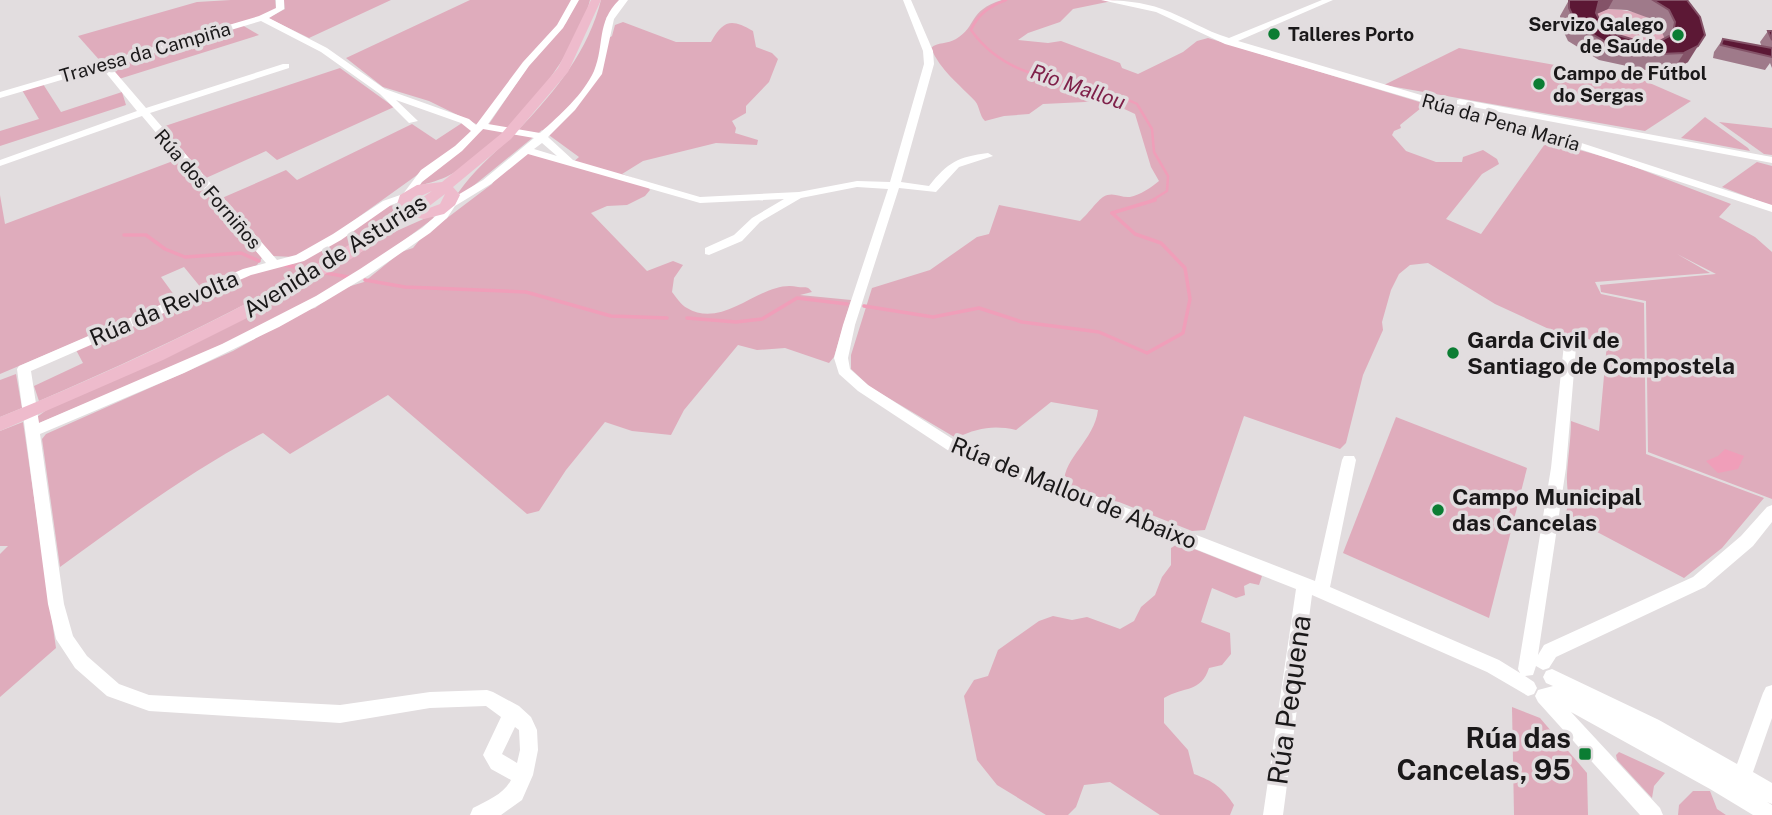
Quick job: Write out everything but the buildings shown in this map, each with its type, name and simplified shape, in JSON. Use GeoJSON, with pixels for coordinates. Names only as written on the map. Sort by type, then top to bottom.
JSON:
{"type":"FeatureCollection","features":[{"type":"Feature","properties":{"kind":"main road"},"geometry":{"type":"LineString","coordinates":[[446,193],[422,188],[411,207],[441,210],[446,193],[461,174],[518,124],[555,82],[581,40],[596,0]]}},
{"type":"Feature","properties":{"kind":"main road"},"geometry":{"type":"LineString","coordinates":[[446,193],[461,174]]}},
{"type":"Feature","properties":{"kind":"main road","name":"Avenida de Asturias"},"geometry":{"type":"LineString","coordinates":[[5,422],[236,317],[383,231],[411,207]]}},
{"type":"Feature","properties":{"kind":"street","name":"Travesa da Campiña"},"geometry":{"type":"LineString","coordinates":[[0,95],[262,18],[280,9],[280,0]]}},
{"type":"Feature","properties":{"kind":"street","name":"Rúa da Revolta"},"geometry":{"type":"LineString","coordinates":[[34,431],[24,369],[237,277],[300,258],[328,243],[387,203],[411,207],[412,183],[459,148],[479,128],[527,63],[566,20],[575,0]]}},
{"type":"Feature","properties":{"kind":"street"},"geometry":{"type":"LineString","coordinates":[[480,815],[509,800],[524,775],[529,750],[528,730],[513,712],[487,698],[430,700],[340,714],[173,706],[149,703],[113,690],[81,662],[65,639],[55,604],[34,431],[210,355],[363,275],[405,245],[447,212],[446,193],[467,196],[525,150],[582,97],[603,59],[611,15],[625,0]]}},
{"type":"Feature","properties":{"kind":"street","name":"Rúa de Mallou de Abaixo"},"geometry":{"type":"LineString","coordinates":[[907,0],[928,51],[929,64],[895,185],[849,325],[841,358],[844,371],[863,388],[954,447],[1313,588]]}},
{"type":"Feature","properties":{"kind":"street","name":"Rúa da Pena María"},"geometry":{"type":"LineString","coordinates":[[1105,0],[1158,10],[1190,27],[1228,41],[1572,143],[1772,209]]}},
{"type":"Feature","properties":{"kind":"street"},"geometry":{"type":"LineString","coordinates":[[1228,41],[1329,0]]}},
{"type":"Feature","properties":{"kind":"street"},"geometry":{"type":"LineString","coordinates":[[262,18],[324,50],[382,91],[413,121]]}},
{"type":"Feature","properties":{"kind":"street","name":"Rúa dos Forniños"},"geometry":{"type":"LineString","coordinates":[[103,64],[274,265]]}},
{"type":"Feature","properties":{"kind":"street","name":"Rúa dos Forniños"},"geometry":{"type":"LineString","coordinates":[[1,163],[143,112],[286,66]]}},
{"type":"Feature","properties":{"kind":"street"},"geometry":{"type":"LineString","coordinates":[[382,91],[479,128],[540,136],[569,160]]}},
{"type":"Feature","properties":{"kind":"street"},"geometry":{"type":"LineString","coordinates":[[1397,92],[1772,160]]}},
{"type":"Feature","properties":{"kind":"street"},"geometry":{"type":"LineString","coordinates":[[525,150],[569,160],[700,200],[799,195],[857,184],[932,190],[951,166],[961,159],[988,156]]}},
{"type":"Feature","properties":{"kind":"street"},"geometry":{"type":"LineString","coordinates":[[709,251],[738,238],[756,220],[799,195]]}},
{"type":"Feature","properties":{"kind":"street"},"geometry":{"type":"LineString","coordinates":[[1569,347],[1556,500],[1532,647],[1542,678],[1578,732],[1653,815]]}},
{"type":"Feature","properties":{"kind":"street","name":"Rúa Pequena"},"geometry":{"type":"LineString","coordinates":[[1273,815],[1313,588],[1349,460]]}},
{"type":"Feature","properties":{"kind":"street"},"geometry":{"type":"LineString","coordinates":[[1542,678],[1699,582],[1747,541],[1772,511]]}},
{"type":"Feature","properties":{"kind":"street"},"geometry":{"type":"LineString","coordinates":[[1313,588],[1493,666],[1542,678],[1653,726],[1772,794]]}},
{"type":"Feature","properties":{"kind":"street"},"geometry":{"type":"LineString","coordinates":[[1542,678],[1771,815]]}},
{"type":"Feature","properties":{"kind":"street"},"geometry":{"type":"LineString","coordinates":[[1742,776],[1772,693]]}},
{"type":"Feature","properties":{"kind":"street"},"geometry":{"type":"LineString","coordinates":[[513,712],[492,755],[494,762],[524,775]]}},
{"type":"Feature","properties":{"kind":"shaded area"},"geometry":{"type":"Polygon","coordinates":[[[275,0],[276,9],[272,13],[102,63],[78,36],[197,2],[275,0]]]}},
{"type":"Feature","properties":{"kind":"shaded area"},"geometry":{"type":"Polygon","coordinates":[[[284,0],[391,0],[309,38],[268,18],[285,9],[284,0]]]}},
{"type":"Feature","properties":{"kind":"shaded area"},"geometry":{"type":"Polygon","coordinates":[[[470,0],[572,0],[560,24],[478,125],[429,101],[383,87],[346,58],[470,0]]]}},
{"type":"Feature","properties":{"kind":"shaded area"},"geometry":{"type":"Polygon","coordinates":[[[578,0],[590,0],[569,48],[553,75],[512,125],[467,164],[446,177],[415,187],[489,124],[531,62],[566,23],[578,0]]]}},
{"type":"Feature","properties":{"kind":"shaded area"},"geometry":{"type":"Polygon","coordinates":[[[601,0],[622,0],[606,18],[604,41],[612,36],[615,25],[623,22],[676,42],[711,42],[724,25],[734,23],[753,31],[756,47],[772,53],[778,59],[769,82],[746,106],[746,113],[732,121],[736,128],[735,133],[758,140],[757,145],[716,143],[643,161],[622,174],[645,182],[650,190],[645,196],[627,205],[607,206],[591,213],[647,271],[673,261],[683,265],[674,278],[672,292],[685,307],[701,313],[729,309],[784,286],[806,287],[812,292],[800,295],[851,300],[834,357],[829,363],[785,348],[757,350],[738,345],[684,410],[671,435],[632,431],[605,422],[566,470],[539,511],[527,514],[388,395],[290,454],[263,433],[236,447],[184,479],[60,567],[42,439],[46,434],[233,351],[315,308],[341,289],[364,282],[401,252],[413,248],[422,237],[492,184],[498,175],[526,152],[571,164],[579,157],[542,130],[467,191],[461,195],[458,193],[559,84],[580,52],[596,18],[601,0]]]}},
{"type":"Feature","properties":{"kind":"shaded area"},"geometry":{"type":"Polygon","coordinates":[[[1002,0],[1117,0],[1073,9],[1060,22],[1028,33],[1018,40],[1048,43],[1061,41],[1120,63],[1122,68],[1138,74],[1183,52],[1197,41],[1208,38],[1426,104],[1392,135],[1406,151],[1436,162],[1462,162],[1463,157],[1483,150],[1497,159],[1499,164],[1482,174],[1446,219],[1481,234],[1547,141],[1619,161],[1731,204],[1719,217],[1755,237],[1772,252],[1772,499],[1648,452],[1646,301],[1601,292],[1600,285],[1716,274],[1677,254],[1710,273],[1595,282],[1601,294],[1644,303],[1646,454],[1764,498],[1722,548],[1684,578],[1565,515],[1568,505],[1567,474],[1571,421],[1599,431],[1607,343],[1578,337],[1577,342],[1495,304],[1428,263],[1410,265],[1399,274],[1391,290],[1382,322],[1383,330],[1363,375],[1346,443],[1340,449],[1244,416],[1205,530],[1192,531],[1119,502],[1091,496],[1064,483],[1069,465],[1091,431],[1098,410],[1051,402],[1016,430],[986,428],[956,438],[870,387],[851,369],[851,355],[872,288],[930,270],[977,237],[989,234],[999,205],[1080,221],[1103,197],[1134,196],[1159,181],[1151,167],[1135,114],[1101,98],[1085,102],[1043,104],[1029,114],[985,121],[975,101],[945,70],[931,48],[956,39],[968,29],[983,9],[1002,0]]]}},
{"type":"Feature","properties":{"kind":"shaded area"},"geometry":{"type":"Polygon","coordinates":[[[1608,9],[1635,13],[1652,20],[1663,33],[1666,43],[1655,56],[1581,20],[1608,9]]]}},
{"type":"Feature","properties":{"kind":"shaded area"},"geometry":{"type":"Polygon","coordinates":[[[242,25],[259,35],[119,79],[107,65],[242,25]]]}},
{"type":"Feature","properties":{"kind":"shaded area"},"geometry":{"type":"Polygon","coordinates":[[[1459,48],[1645,81],[1691,101],[1645,131],[1384,85],[1459,48]]]}},
{"type":"Feature","properties":{"kind":"shaded area"},"geometry":{"type":"Polygon","coordinates":[[[340,68],[394,107],[277,160],[266,151],[206,178],[162,127],[340,68]]]}},
{"type":"Feature","properties":{"kind":"shaded area"},"geometry":{"type":"Polygon","coordinates":[[[43,84],[61,112],[122,92],[126,105],[0,146],[0,131],[39,119],[22,90],[43,84]]]}},
{"type":"Feature","properties":{"kind":"shaded area"},"geometry":{"type":"Polygon","coordinates":[[[1705,117],[1748,148],[1750,151],[1681,138],[1705,117]]]}},
{"type":"Feature","properties":{"kind":"shaded area"},"geometry":{"type":"Polygon","coordinates":[[[1719,122],[1772,128],[1772,155],[1764,154],[1719,122]]]}},
{"type":"Feature","properties":{"kind":"shaded area"},"geometry":{"type":"Polygon","coordinates":[[[462,123],[472,130],[459,145],[325,241],[294,257],[273,256],[222,198],[286,170],[297,180],[412,124],[436,140],[462,123]]]}},
{"type":"Feature","properties":{"kind":"shaded area"},"geometry":{"type":"Polygon","coordinates":[[[178,161],[262,258],[257,265],[202,289],[184,267],[161,277],[177,299],[0,374],[0,195],[5,224],[178,161]]]}},
{"type":"Feature","properties":{"kind":"shaded area"},"geometry":{"type":"Polygon","coordinates":[[[1757,162],[1772,166],[1772,206],[1722,187],[1757,162]]]}},
{"type":"Feature","properties":{"kind":"shaded area"},"geometry":{"type":"Polygon","coordinates":[[[396,205],[380,226],[341,253],[205,324],[39,401],[34,386],[83,363],[75,348],[253,273],[295,263],[320,251],[389,206],[396,205]]]}},
{"type":"Feature","properties":{"kind":"shaded area"},"geometry":{"type":"Polygon","coordinates":[[[428,217],[434,218],[361,272],[274,320],[183,363],[39,423],[37,417],[48,409],[315,280],[392,233],[428,217]]]}},
{"type":"Feature","properties":{"kind":"shaded area"},"geometry":{"type":"Polygon","coordinates":[[[16,374],[22,408],[0,417],[0,380],[16,374]]]}},
{"type":"Feature","properties":{"kind":"shaded area","name":"Campo Municipal das Cancelas"},"geometry":{"type":"Polygon","coordinates":[[[1396,417],[1527,468],[1489,618],[1343,553],[1396,417]]]}},
{"type":"Feature","properties":{"kind":"shaded area"},"geometry":{"type":"Polygon","coordinates":[[[23,422],[56,648],[0,697],[0,554],[8,546],[0,546],[0,431],[23,422]]]}},
{"type":"Feature","properties":{"kind":"shaded area"},"geometry":{"type":"Polygon","coordinates":[[[1725,449],[1744,456],[1738,469],[1718,473],[1706,461],[1718,456],[1725,449]]]}},
{"type":"Feature","properties":{"kind":"shaded area"},"geometry":{"type":"Polygon","coordinates":[[[1179,543],[1262,576],[1259,585],[1250,583],[1244,586],[1245,595],[1236,598],[1212,588],[1201,622],[1230,633],[1231,654],[1222,665],[1209,668],[1206,676],[1197,685],[1164,698],[1164,723],[1188,750],[1194,774],[1207,779],[1230,799],[1234,805],[1230,815],[1160,815],[1110,782],[1084,785],[1076,807],[1068,815],[1046,815],[997,785],[977,760],[964,696],[974,680],[988,676],[998,650],[1039,621],[1053,616],[1072,620],[1087,617],[1120,629],[1134,621],[1141,607],[1155,595],[1162,577],[1171,565],[1171,548],[1179,543]]]}},
{"type":"Feature","properties":{"kind":"shaded area"},"geometry":{"type":"Polygon","coordinates":[[[1512,707],[1540,718],[1587,773],[1588,815],[1514,815],[1512,707]]]}},
{"type":"Feature","properties":{"kind":"shaded area"},"geometry":{"type":"Polygon","coordinates":[[[1619,752],[1665,773],[1654,786],[1652,798],[1617,760],[1616,755],[1619,752]]]}},
{"type":"Feature","properties":{"kind":"shaded area"},"geometry":{"type":"Polygon","coordinates":[[[1693,791],[1710,791],[1717,809],[1726,815],[1678,815],[1679,805],[1693,791]]]}},
{"type":"Feature","properties":{"kind":"waterway","name":"Río Mallou"},"geometry":{"type":"LineString","coordinates":[[1006,0],[985,11],[971,30],[988,49],[1027,72],[1093,88],[1137,104],[1152,129],[1154,152],[1168,176],[1167,191],[1151,201]]}},
{"type":"Feature","properties":{"kind":"waterway"},"geometry":{"type":"LineString","coordinates":[[864,306],[933,317],[979,308],[1022,322],[1099,332],[1147,353],[1183,333],[1190,299],[1185,268],[1161,243],[1135,234],[1112,213],[1155,200]]}},
{"type":"Feature","properties":{"kind":"waterway"},"geometry":{"type":"LineString","coordinates":[[124,235],[146,235],[165,249],[185,257],[241,253],[259,261]]}},
{"type":"Feature","properties":{"kind":"waterway"},"geometry":{"type":"LineString","coordinates":[[285,265],[310,270]]}},
{"type":"Feature","properties":{"kind":"waterway"},"geometry":{"type":"LineString","coordinates":[[326,273],[348,277]]}},
{"type":"Feature","properties":{"kind":"waterway"},"geometry":{"type":"LineString","coordinates":[[365,280],[405,287],[526,292],[611,316],[667,318]]}},
{"type":"Feature","properties":{"kind":"waterway"},"geometry":{"type":"LineString","coordinates":[[687,318],[736,322],[762,319],[797,298],[847,304]]}},
{"type":"Feature","properties":{"kind":"place","name":"Talleres Porto"},"geometry":{"type":"Point","coordinates":[1274,34]}},
{"type":"Feature","properties":{"kind":"place","name":"Servizo Galego de Saúde"},"geometry":{"type":"Point","coordinates":[1678,35]}},
{"type":"Feature","properties":{"kind":"place","name":"Campo de Fútbol do Sergas"},"geometry":{"type":"Point","coordinates":[1539,84]}},
{"type":"Feature","properties":{"kind":"place","name":"Garda Civil de Santiago de Compostela"},"geometry":{"type":"Point","coordinates":[1453,353]}},
{"type":"Feature","properties":{"kind":"place","name":"Campo Municipal das Cancelas"},"geometry":{"type":"Point","coordinates":[1438,510]}},
{"type":"Feature","properties":{"kind":"place","name":"Rúa das Cancelas, 95"},"geometry":{"type":"Point","coordinates":[1585,754]}}]}
